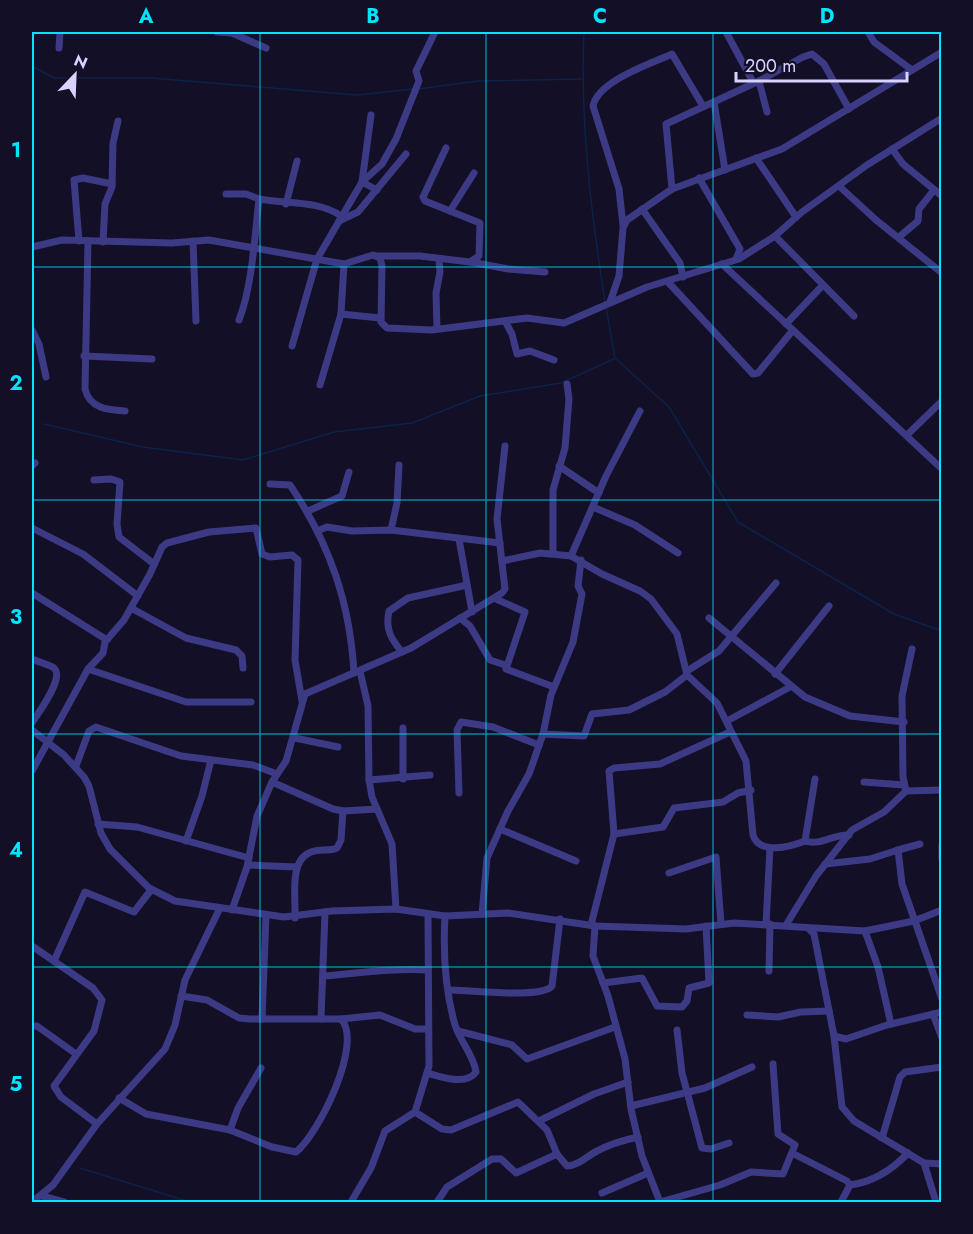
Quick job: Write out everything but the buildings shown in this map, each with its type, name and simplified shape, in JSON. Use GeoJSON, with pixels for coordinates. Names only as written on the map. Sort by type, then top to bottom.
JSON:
{"type":"FeatureCollection","features":[{"type":"Feature","properties":{"kind":"street"},"geometry":{"type":"LineString","coordinates":[[59,48],[60,32]]}},
{"type":"Feature","properties":{"kind":"street"},"geometry":{"type":"LineString","coordinates":[[217,32],[233,32],[266,48]]}},
{"type":"Feature","properties":{"kind":"street"},"geometry":{"type":"LineString","coordinates":[[362,182],[382,165],[396,139],[419,81],[415,74],[435,32]]}},
{"type":"Feature","properties":{"kind":"street"},"geometry":{"type":"LineString","coordinates":[[726,32],[756,81],[767,112]]}},
{"type":"Feature","properties":{"kind":"street"},"geometry":{"type":"LineString","coordinates":[[868,32],[874,42],[912,70]]}},
{"type":"Feature","properties":{"kind":"street"},"geometry":{"type":"LineString","coordinates":[[623,228],[627,220],[672,189],[782,149],[942,52]]}},
{"type":"Feature","properties":{"kind":"street"},"geometry":{"type":"LineString","coordinates":[[609,304],[619,276],[623,228],[619,189],[593,106],[594,98],[600,91],[633,72],[672,54],[703,106]]}},
{"type":"Feature","properties":{"kind":"street"},"geometry":{"type":"LineString","coordinates":[[672,189],[666,124],[812,54],[824,64],[849,109]]}},
{"type":"Feature","properties":{"kind":"street"},"geometry":{"type":"LineString","coordinates":[[714,102],[725,170]]}},
{"type":"Feature","properties":{"kind":"street"},"geometry":{"type":"LineString","coordinates":[[292,346],[318,259],[340,218],[354,200],[362,182],[372,115]]}},
{"type":"Feature","properties":{"kind":"street"},"geometry":{"type":"LineString","coordinates":[[377,256],[382,266],[380,318],[383,326],[387,328],[437,329],[527,318],[564,323],[647,287],[683,278],[735,260],[775,236],[796,217],[892,148],[941,119]]}},
{"type":"Feature","properties":{"kind":"street"},"geometry":{"type":"LineString","coordinates":[[103,242],[105,204],[112,184],[114,143],[118,121]]}},
{"type":"Feature","properties":{"kind":"street"},"geometry":{"type":"LineString","coordinates":[[446,148],[423,197],[425,201],[480,224],[482,242],[479,256],[470,262]]}},
{"type":"Feature","properties":{"kind":"street"},"geometry":{"type":"LineString","coordinates":[[892,148],[903,164],[942,196]]}},
{"type":"Feature","properties":{"kind":"street"},"geometry":{"type":"LineString","coordinates":[[340,218],[358,212],[406,154]]}},
{"type":"Feature","properties":{"kind":"street"},"geometry":{"type":"LineString","coordinates":[[756,158],[796,217]]}},
{"type":"Feature","properties":{"kind":"street"},"geometry":{"type":"LineString","coordinates":[[286,204],[297,161]]}},
{"type":"Feature","properties":{"kind":"street"},"geometry":{"type":"LineString","coordinates":[[450,211],[474,173]]}},
{"type":"Feature","properties":{"kind":"street"},"geometry":{"type":"LineString","coordinates":[[79,241],[74,180],[83,178],[112,184]]}},
{"type":"Feature","properties":{"kind":"street"},"geometry":{"type":"LineString","coordinates":[[699,178],[740,249],[735,260]]}},
{"type":"Feature","properties":{"kind":"street"},"geometry":{"type":"LineString","coordinates":[[362,182],[377,190]]}},
{"type":"Feature","properties":{"kind":"street"},"geometry":{"type":"LineString","coordinates":[[839,186],[876,220],[942,273]]}},
{"type":"Feature","properties":{"kind":"street"},"geometry":{"type":"LineString","coordinates":[[899,237],[918,220],[918,209],[934,190]]}},
{"type":"Feature","properties":{"kind":"street"},"geometry":{"type":"LineString","coordinates":[[226,194],[246,194],[286,204],[309,205],[332,210],[340,218]]}},
{"type":"Feature","properties":{"kind":"street"},"geometry":{"type":"LineString","coordinates":[[239,320],[244,306],[259,199]]}},
{"type":"Feature","properties":{"kind":"street"},"geometry":{"type":"LineString","coordinates":[[642,210],[680,263],[683,278]]}},
{"type":"Feature","properties":{"kind":"street"},"geometry":{"type":"LineString","coordinates":[[775,236],[854,316]]}},
{"type":"Feature","properties":{"kind":"street"},"geometry":{"type":"LineString","coordinates":[[32,247],[51,241],[172,243],[209,240],[344,264],[361,258],[377,256],[420,256],[545,272]]}},
{"type":"Feature","properties":{"kind":"street"},"geometry":{"type":"LineString","coordinates":[[88,241],[84,382],[89,400],[104,410],[125,411]]}},
{"type":"Feature","properties":{"kind":"street"},"geometry":{"type":"LineString","coordinates":[[194,241],[196,321]]}},
{"type":"Feature","properties":{"kind":"street"},"geometry":{"type":"LineString","coordinates":[[437,329],[436,293],[440,272],[439,259]]}},
{"type":"Feature","properties":{"kind":"street"},"geometry":{"type":"LineString","coordinates":[[320,385],[341,314],[344,264]]}},
{"type":"Feature","properties":{"kind":"street"},"geometry":{"type":"LineString","coordinates":[[722,264],[942,469]]}},
{"type":"Feature","properties":{"kind":"street"},"geometry":{"type":"LineString","coordinates":[[668,282],[753,374],[758,374],[793,330]]}},
{"type":"Feature","properties":{"kind":"street"},"geometry":{"type":"LineString","coordinates":[[786,324],[822,286]]}},
{"type":"Feature","properties":{"kind":"street"},"geometry":{"type":"LineString","coordinates":[[341,314],[380,318]]}},
{"type":"Feature","properties":{"kind":"street"},"geometry":{"type":"LineString","coordinates":[[505,321],[512,334],[517,354],[530,351],[554,360]]}},
{"type":"Feature","properties":{"kind":"street"},"geometry":{"type":"LineString","coordinates":[[32,330],[46,377]]}},
{"type":"Feature","properties":{"kind":"street"},"geometry":{"type":"LineString","coordinates":[[84,356],[152,359]]}},
{"type":"Feature","properties":{"kind":"street"},"geometry":{"type":"LineString","coordinates":[[553,553],[553,490],[565,448],[568,421],[567,384]]}},
{"type":"Feature","properties":{"kind":"street"},"geometry":{"type":"LineString","coordinates":[[907,435],[942,401]]}},
{"type":"Feature","properties":{"kind":"street"},"geometry":{"type":"LineString","coordinates":[[571,556],[640,411]]}},
{"type":"Feature","properties":{"kind":"street"},"geometry":{"type":"LineString","coordinates":[[302,700],[313,690],[402,652],[496,598],[505,589],[497,519],[505,446]]}},
{"type":"Feature","properties":{"kind":"street"},"geometry":{"type":"LineString","coordinates":[[391,530],[397,503],[399,465]]}},
{"type":"Feature","properties":{"kind":"street"},"geometry":{"type":"LineString","coordinates":[[559,466],[599,494]]}},
{"type":"Feature","properties":{"kind":"street"},"geometry":{"type":"LineString","coordinates":[[308,512],[342,496],[349,472]]}},
{"type":"Feature","properties":{"kind":"street"},"geometry":{"type":"LineString","coordinates":[[94,480],[111,479],[120,482],[117,524],[119,537],[154,564]]}},
{"type":"Feature","properties":{"kind":"street"},"geometry":{"type":"LineString","coordinates":[[270,484],[290,485],[308,512],[345,602],[357,672],[366,690],[369,780],[394,856],[396,909]]}},
{"type":"Feature","properties":{"kind":"street"},"geometry":{"type":"LineString","coordinates":[[593,507],[635,525],[678,554]]}},
{"type":"Feature","properties":{"kind":"street"},"geometry":{"type":"LineString","coordinates":[[317,531],[327,527],[352,531],[391,530],[500,543]]}},
{"type":"Feature","properties":{"kind":"street"},"geometry":{"type":"LineString","coordinates":[[32,528],[83,554],[138,596]]}},
{"type":"Feature","properties":{"kind":"street"},"geometry":{"type":"LineString","coordinates":[[32,771],[88,669],[103,653],[107,640],[138,596],[162,547],[167,543],[208,532],[253,528],[258,531],[262,554],[270,557],[295,556],[298,560],[295,660],[302,700],[295,738],[257,816],[248,861],[232,910]]}},
{"type":"Feature","properties":{"kind":"street"},"geometry":{"type":"LineString","coordinates":[[459,539],[472,612]]}},
{"type":"Feature","properties":{"kind":"street"},"geometry":{"type":"LineString","coordinates":[[502,561],[540,553],[571,556],[581,560],[593,570],[623,582],[651,599],[677,634],[687,673],[717,703],[747,761],[755,841],[770,849],[805,841],[814,844],[837,834],[849,835]]}},
{"type":"Feature","properties":{"kind":"street"},"geometry":{"type":"LineString","coordinates":[[482,914],[486,863],[500,829],[529,774],[543,734],[554,687],[571,648],[580,613],[582,594],[578,586],[581,560]]}},
{"type":"Feature","properties":{"kind":"street"},"geometry":{"type":"LineString","coordinates":[[543,734],[584,736],[592,714],[629,710],[665,692],[687,673],[719,651],[776,583]]}},
{"type":"Feature","properties":{"kind":"street"},"geometry":{"type":"LineString","coordinates":[[402,652],[392,640],[386,624],[389,611],[408,598],[467,585]]}},
{"type":"Feature","properties":{"kind":"street"},"geometry":{"type":"LineString","coordinates":[[32,593],[107,640]]}},
{"type":"Feature","properties":{"kind":"street"},"geometry":{"type":"LineString","coordinates":[[496,598],[525,612],[505,665]]}},
{"type":"Feature","properties":{"kind":"street"},"geometry":{"type":"LineString","coordinates":[[775,674],[830,606]]}},
{"type":"Feature","properties":{"kind":"street"},"geometry":{"type":"LineString","coordinates":[[131,608],[186,638],[236,650],[242,656],[243,668]]}},
{"type":"Feature","properties":{"kind":"street"},"geometry":{"type":"LineString","coordinates":[[460,618],[470,626],[490,660],[505,665],[507,670],[554,687]]}},
{"type":"Feature","properties":{"kind":"street"},"geometry":{"type":"LineString","coordinates":[[709,618],[790,687],[825,707],[850,716],[904,722]]}},
{"type":"Feature","properties":{"kind":"street"},"geometry":{"type":"LineString","coordinates":[[786,925],[825,864],[849,835],[892,806],[905,788],[902,696],[912,649]]}},
{"type":"Feature","properties":{"kind":"street"},"geometry":{"type":"LineString","coordinates":[[32,659],[54,668],[57,682],[32,723]]}},
{"type":"Feature","properties":{"kind":"street"},"geometry":{"type":"LineString","coordinates":[[88,669],[186,702],[251,702]]}},
{"type":"Feature","properties":{"kind":"street"},"geometry":{"type":"LineString","coordinates":[[727,721],[790,687]]}},
{"type":"Feature","properties":{"kind":"street"},"geometry":{"type":"LineString","coordinates":[[459,793],[457,730],[461,722],[493,727],[539,745]]}},
{"type":"Feature","properties":{"kind":"street"},"geometry":{"type":"LineString","coordinates":[[76,766],[89,731],[96,728],[181,756],[253,765],[277,774]]}},
{"type":"Feature","properties":{"kind":"street"},"geometry":{"type":"LineString","coordinates":[[403,728],[403,778]]}},
{"type":"Feature","properties":{"kind":"street"},"geometry":{"type":"LineString","coordinates":[[32,730],[76,766],[89,786],[98,824],[110,849],[151,890],[175,901],[295,918],[325,912],[396,909],[428,915],[508,913],[593,925],[686,929],[721,924],[768,924],[809,929],[865,931],[914,921],[942,910]]}},
{"type":"Feature","properties":{"kind":"street"},"geometry":{"type":"LineString","coordinates":[[730,732],[660,764],[614,768],[609,771],[614,834],[593,925],[593,956],[625,1059],[631,1106],[638,1137],[648,1173],[660,1202],[720,1185],[751,1172],[780,1176],[783,1174],[795,1144],[778,1134],[773,1064]]}},
{"type":"Feature","properties":{"kind":"street"},"geometry":{"type":"LineString","coordinates":[[295,738],[339,747]]}},
{"type":"Feature","properties":{"kind":"street"},"geometry":{"type":"LineString","coordinates":[[186,841],[212,760]]}},
{"type":"Feature","properties":{"kind":"street"},"geometry":{"type":"LineString","coordinates":[[369,780],[430,775]]}},
{"type":"Feature","properties":{"kind":"street"},"geometry":{"type":"LineString","coordinates":[[805,841],[814,779]]}},
{"type":"Feature","properties":{"kind":"street"},"geometry":{"type":"LineString","coordinates":[[272,782],[320,804],[343,811],[377,809]]}},
{"type":"Feature","properties":{"kind":"street"},"geometry":{"type":"LineString","coordinates":[[864,782],[942,790]]}},
{"type":"Feature","properties":{"kind":"street"},"geometry":{"type":"LineString","coordinates":[[614,834],[663,827],[667,823],[669,812],[674,808],[723,802],[738,793],[751,790]]}},
{"type":"Feature","properties":{"kind":"street"},"geometry":{"type":"LineString","coordinates":[[295,918],[296,867],[301,859],[310,852],[337,848],[341,840],[343,811]]}},
{"type":"Feature","properties":{"kind":"street"},"geometry":{"type":"LineString","coordinates":[[98,824],[137,827],[248,861],[296,867]]}},
{"type":"Feature","properties":{"kind":"street"},"geometry":{"type":"LineString","coordinates":[[500,829],[576,861]]}},
{"type":"Feature","properties":{"kind":"street"},"geometry":{"type":"LineString","coordinates":[[825,864],[870,859],[920,844]]}},
{"type":"Feature","properties":{"kind":"street"},"geometry":{"type":"LineString","coordinates":[[941,848],[942,858]]}},
{"type":"Feature","properties":{"kind":"street"},"geometry":{"type":"LineString","coordinates":[[769,971],[770,849]]}},
{"type":"Feature","properties":{"kind":"street"},"geometry":{"type":"LineString","coordinates":[[898,850],[902,884],[942,999]]}},
{"type":"Feature","properties":{"kind":"street"},"geometry":{"type":"LineString","coordinates":[[669,873],[716,857],[721,924]]}},
{"type":"Feature","properties":{"kind":"street"},"geometry":{"type":"LineString","coordinates":[[54,961],[85,892],[134,912],[151,890]]}},
{"type":"Feature","properties":{"kind":"street"},"geometry":{"type":"LineString","coordinates":[[32,1201],[42,1196],[97,1124],[165,1049],[175,1025],[191,966],[220,908]]}},
{"type":"Feature","properties":{"kind":"street"},"geometry":{"type":"LineString","coordinates":[[321,1019],[325,912]]}},
{"type":"Feature","properties":{"kind":"street"},"geometry":{"type":"LineString","coordinates":[[262,1019],[266,915]]}},
{"type":"Feature","properties":{"kind":"street"},"geometry":{"type":"LineString","coordinates":[[351,1203],[371,1168],[385,1131],[415,1112],[427,1073],[428,915]]}},
{"type":"Feature","properties":{"kind":"street"},"geometry":{"type":"LineString","coordinates":[[427,1073],[461,1080],[474,1075],[476,1068],[458,1031],[448,990],[444,951],[445,916]]}},
{"type":"Feature","properties":{"kind":"street"},"geometry":{"type":"LineString","coordinates":[[448,990],[530,994],[548,991],[552,986],[560,919]]}},
{"type":"Feature","properties":{"kind":"street"},"geometry":{"type":"LineString","coordinates":[[603,983],[642,978],[657,1006],[682,1007],[687,1001],[689,988],[709,982],[706,926]]}},
{"type":"Feature","properties":{"kind":"street"},"geometry":{"type":"LineString","coordinates":[[809,929],[814,934],[834,1036],[842,1107],[854,1120],[924,1163],[942,1164]]}},
{"type":"Feature","properties":{"kind":"street"},"geometry":{"type":"LineString","coordinates":[[865,931],[878,967],[891,1024]]}},
{"type":"Feature","properties":{"kind":"street"},"geometry":{"type":"LineString","coordinates":[[32,946],[99,993],[102,1000],[94,1031],[54,1088],[61,1097],[97,1124]]}},
{"type":"Feature","properties":{"kind":"street"},"geometry":{"type":"LineString","coordinates":[[324,976],[378,972],[393,968],[428,970]]}},
{"type":"Feature","properties":{"kind":"street"},"geometry":{"type":"LineString","coordinates":[[182,996],[207,1000],[239,1017],[341,1019],[380,1015],[415,1029],[428,1029]]}},
{"type":"Feature","properties":{"kind":"street"},"geometry":{"type":"LineString","coordinates":[[747,1015],[778,1017],[801,1011],[829,1011]]}},
{"type":"Feature","properties":{"kind":"street"},"geometry":{"type":"LineString","coordinates":[[834,1036],[846,1039],[891,1024],[942,1012]]}},
{"type":"Feature","properties":{"kind":"street"},"geometry":{"type":"LineString","coordinates":[[933,1014],[942,1038]]}},
{"type":"Feature","properties":{"kind":"street"},"geometry":{"type":"LineString","coordinates":[[119,1098],[146,1114],[230,1130],[292,1153],[298,1150],[324,1114],[347,1054],[348,1032],[341,1019]]}},
{"type":"Feature","properties":{"kind":"street"},"geometry":{"type":"LineString","coordinates":[[32,1026],[37,1026],[76,1054]]}},
{"type":"Feature","properties":{"kind":"street"},"geometry":{"type":"LineString","coordinates":[[458,1031],[512,1045],[527,1059],[615,1027]]}},
{"type":"Feature","properties":{"kind":"street"},"geometry":{"type":"LineString","coordinates":[[676,1030],[687,1092],[702,1148],[711,1149],[729,1143]]}},
{"type":"Feature","properties":{"kind":"street"},"geometry":{"type":"LineString","coordinates":[[631,1106],[705,1088],[752,1067]]}},
{"type":"Feature","properties":{"kind":"street"},"geometry":{"type":"LineString","coordinates":[[882,1138],[900,1077],[905,1072],[942,1067]]}},
{"type":"Feature","properties":{"kind":"street"},"geometry":{"type":"LineString","coordinates":[[230,1130],[238,1108],[261,1068]]}},
{"type":"Feature","properties":{"kind":"street"},"geometry":{"type":"LineString","coordinates":[[539,1121],[594,1094],[628,1082]]}},
{"type":"Feature","properties":{"kind":"street"},"geometry":{"type":"LineString","coordinates":[[415,1112],[442,1129],[451,1130],[518,1101],[539,1121],[550,1135],[557,1154],[564,1164],[570,1166],[595,1152],[638,1137]]}},
{"type":"Feature","properties":{"kind":"street"},"geometry":{"type":"LineString","coordinates":[[792,1153],[847,1181],[850,1185]]}},
{"type":"Feature","properties":{"kind":"street"},"geometry":{"type":"LineString","coordinates":[[850,1185],[864,1183],[886,1171],[908,1153]]}},
{"type":"Feature","properties":{"kind":"street"},"geometry":{"type":"LineString","coordinates":[[437,1203],[447,1187],[492,1159],[501,1159],[516,1173],[557,1154]]}},
{"type":"Feature","properties":{"kind":"street"},"geometry":{"type":"LineString","coordinates":[[924,1163],[936,1203]]}},
{"type":"Feature","properties":{"kind":"street"},"geometry":{"type":"LineString","coordinates":[[602,1193],[648,1173]]}},
{"type":"Feature","properties":{"kind":"street"},"geometry":{"type":"LineString","coordinates":[[841,1203],[850,1185]]}},
{"type":"Feature","properties":{"kind":"street"},"geometry":{"type":"LineString","coordinates":[[42,1196],[64,1203]]}},
{"type":"Feature","properties":{"kind":"waterway"},"geometry":{"type":"LineString","coordinates":[[584,32],[585,133],[595,234],[605,302]]}},
{"type":"Feature","properties":{"kind":"waterway"},"geometry":{"type":"LineString","coordinates":[[32,66],[54,78],[151,78],[357,95],[413,89]]}},
{"type":"Feature","properties":{"kind":"waterway"},"geometry":{"type":"LineString","coordinates":[[418,89],[478,81],[581,79]]}},
{"type":"Feature","properties":{"kind":"waterway"},"geometry":{"type":"LineString","coordinates":[[606,307],[615,358],[669,407],[738,522],[894,614],[942,631]]}},
{"type":"Feature","properties":{"kind":"waterway"},"geometry":{"type":"LineString","coordinates":[[44,424],[143,447],[243,460],[334,432],[412,423],[480,396],[561,383],[614,359]]}},
{"type":"Feature","properties":{"kind":"waterway"},"geometry":{"type":"LineString","coordinates":[[80,1168],[190,1202]]}}]}
